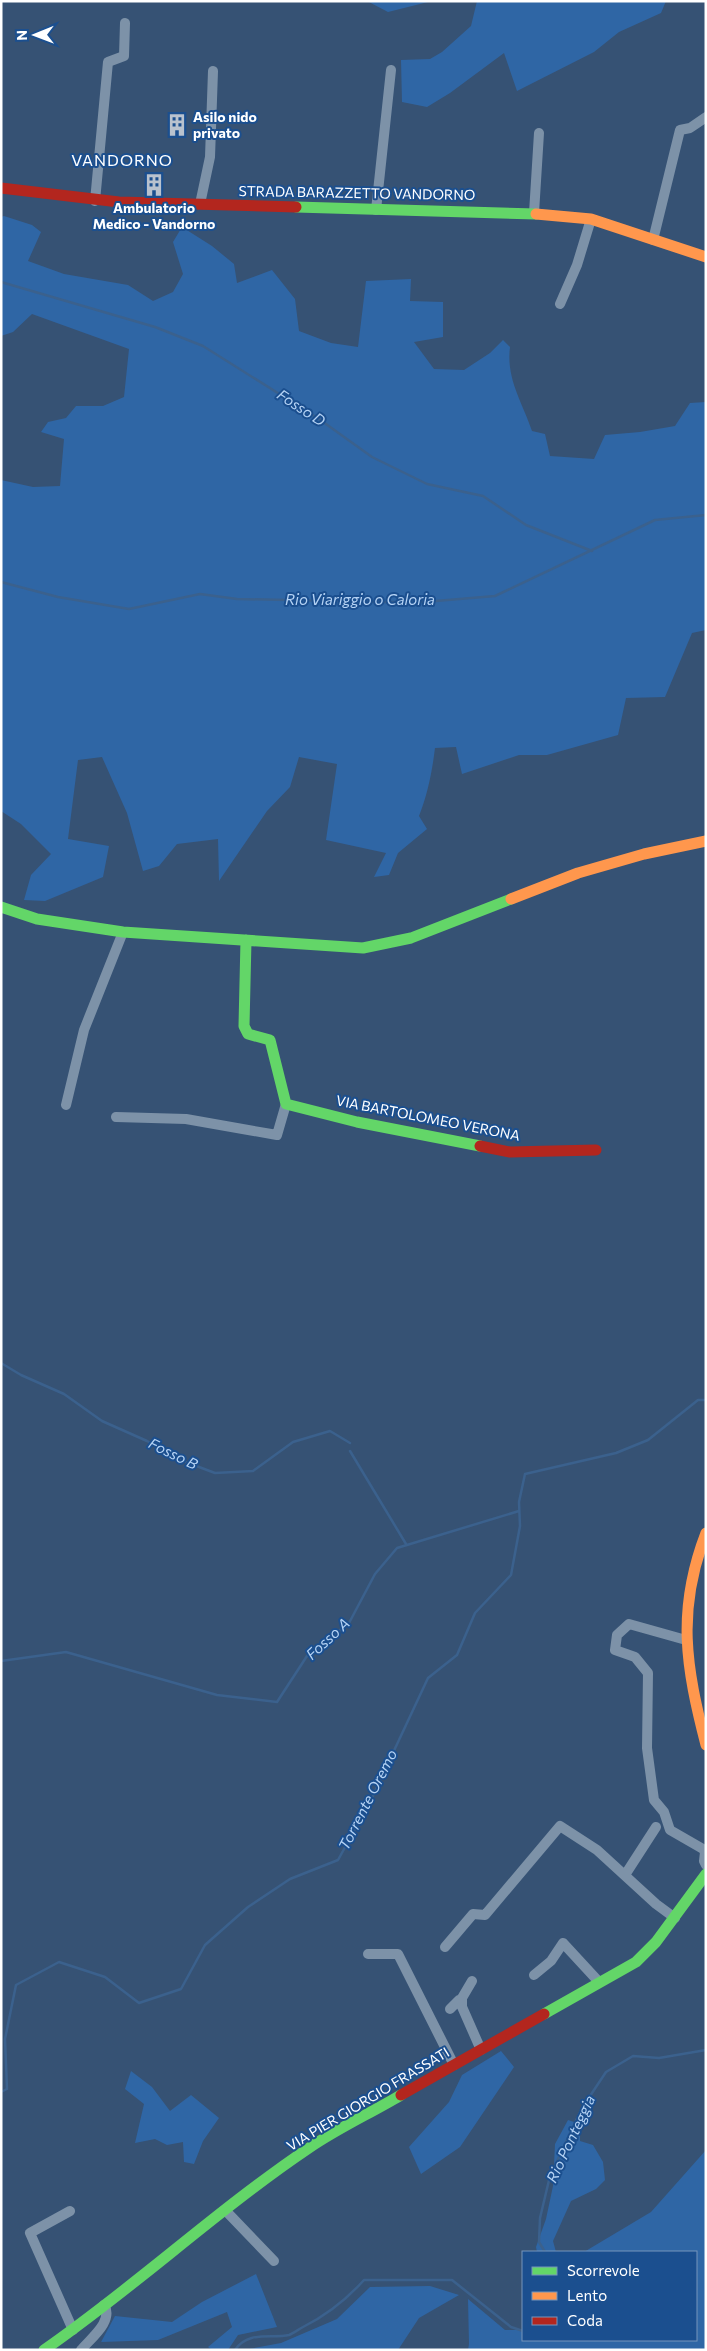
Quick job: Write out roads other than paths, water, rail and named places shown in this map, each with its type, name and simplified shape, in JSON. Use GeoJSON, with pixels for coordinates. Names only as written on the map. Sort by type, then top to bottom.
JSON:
{"type":"FeatureCollection","features":[{"type":"Feature","properties":{"kind":"street"},"geometry":{"type":"LineString","coordinates":[[95,200],[108,62],[124,56],[125,23]]}},
{"type":"Feature","properties":{"kind":"street"},"geometry":{"type":"LineString","coordinates":[[376,210],[391,70]]}},
{"type":"Feature","properties":{"kind":"street"},"geometry":{"type":"LineString","coordinates":[[200,204],[210,157],[213,71]]}},
{"type":"Feature","properties":{"kind":"street"},"geometry":{"type":"LineString","coordinates":[[653,240],[680,130],[690,128],[706,117]]}},
{"type":"Feature","properties":{"kind":"street"},"geometry":{"type":"LineString","coordinates":[[534,213],[539,133]]}},
{"type":"Feature","properties":{"kind":"street","name":"STRADA BARAZZETTO VANDORNO"},"geometry":{"type":"LineString","coordinates":[[1,188],[95,200],[376,210],[534,213],[591,219],[706,257]]}},
{"type":"Feature","properties":{"kind":"street"},"geometry":{"type":"LineString","coordinates":[[560,304],[577,265],[591,219]]}},
{"type":"Feature","properties":{"kind":"street"},"geometry":{"type":"LineString","coordinates":[[1,907],[36,918],[123,932],[363,948],[411,938],[578,873],[644,854],[706,841]]}},
{"type":"Feature","properties":{"kind":"street"},"geometry":{"type":"LineString","coordinates":[[66,1105],[84,1030],[123,932]]}},
{"type":"Feature","properties":{"kind":"street"},"geometry":{"type":"LineString","coordinates":[[116,1117],[186,1119],[277,1135],[286,1104],[273,1046],[270,1040],[248,1034],[244,1026],[246,940]]}},
{"type":"Feature","properties":{"kind":"street","name":"VIA BARTOLOMEO VERONA"},"geometry":{"type":"LineString","coordinates":[[286,1104],[357,1122],[510,1152],[596,1150]]}},
{"type":"Feature","properties":{"kind":"street"},"geometry":{"type":"LineString","coordinates":[[706,1533],[687,1593],[685,1610],[689,1669],[706,1745]]}},
{"type":"Feature","properties":{"kind":"street"},"geometry":{"type":"LineString","coordinates":[[686,1640],[629,1624],[617,1635],[615,1650],[635,1657],[648,1673],[647,1748],[654,1800],[664,1812],[670,1830],[703,1849],[706,1865]]}},
{"type":"Feature","properties":{"kind":"street"},"geometry":{"type":"LineString","coordinates":[[445,1947],[473,1914],[485,1915],[560,1826],[597,1850],[656,1904],[675,1918]]}},
{"type":"Feature","properties":{"kind":"street"},"geometry":{"type":"LineString","coordinates":[[625,1874],[656,1827]]}},
{"type":"Feature","properties":{"kind":"street","name":"VIA PIER GIORGIO FRASSATI"},"geometry":{"type":"LineString","coordinates":[[44,2350],[73,2330],[225,2210],[310,2147],[636,1962],[656,1942],[705,1875]]}},
{"type":"Feature","properties":{"kind":"street"},"geometry":{"type":"LineString","coordinates":[[534,1975],[551,1961],[562,1943],[599,1982]]}},
{"type":"Feature","properties":{"kind":"street"},"geometry":{"type":"LineString","coordinates":[[368,1954],[398,1954],[454,2065]]}},
{"type":"Feature","properties":{"kind":"street"},"geometry":{"type":"LineString","coordinates":[[462,2006],[462,1998],[472,1981]]}},
{"type":"Feature","properties":{"kind":"street"},"geometry":{"type":"LineString","coordinates":[[450,2009],[459,2000],[481,2050]]}},
{"type":"Feature","properties":{"kind":"street"},"geometry":{"type":"LineString","coordinates":[[225,2210],[274,2261]]}},
{"type":"Feature","properties":{"kind":"street"},"geometry":{"type":"LineString","coordinates":[[70,2211],[30,2233],[73,2330]]}},
{"type":"Feature","properties":{"kind":"street"},"geometry":{"type":"LineString","coordinates":[[81,2350],[107,2319],[108,2311],[104,2305]]}},
{"type":"Feature","properties":{"kind":"waterway","name":"Fosso D"},"geometry":{"type":"LineString","coordinates":[[1,282],[155,327],[203,346],[319,419],[372,457],[427,484],[483,496],[526,525],[592,551]]}},
{"type":"Feature","properties":{"kind":"waterway","name":"Rio Viariggio o Caloria"},"geometry":{"type":"LineString","coordinates":[[1,582],[58,597],[129,609],[200,594],[237,599],[380,602],[424,602],[495,596],[655,520],[706,515]]}},
{"type":"Feature","properties":{"kind":"waterway","name":"Fosso B"},"geometry":{"type":"LineString","coordinates":[[1,1363],[21,1375],[64,1394],[102,1421],[147,1441],[183,1461],[215,1473],[253,1471],[293,1442],[330,1431],[350,1443]]}},
{"type":"Feature","properties":{"kind":"waterway","name":"Torrente Oremo"},"geometry":{"type":"LineString","coordinates":[[1,2092],[7,2089],[5,2039],[16,1985],[59,1962],[105,1977],[139,2003],[181,1989],[205,1945],[248,1907],[290,1879],[338,1860],[370,1802],[428,1678],[457,1655],[475,1613],[511,1575],[520,1526],[519,1502],[525,1474],[616,1453],[648,1440],[698,1400],[706,1400]]}},
{"type":"Feature","properties":{"kind":"waterway","name":"Fosso B"},"geometry":{"type":"LineString","coordinates":[[350,1451],[406,1544]]}},
{"type":"Feature","properties":{"kind":"waterway","name":"Fosso A"},"geometry":{"type":"LineString","coordinates":[[1,1661],[66,1652],[217,1695],[277,1702],[307,1656],[349,1623],[375,1574],[397,1548],[519,1511]]}},
{"type":"Feature","properties":{"kind":"waterway","name":"Rio Ponteggia"},"geometry":{"type":"LineString","coordinates":[[544,2251],[539,2242],[540,2218],[550,2176],[582,2108],[606,2072],[633,2056],[659,2058],[706,2050]]}},
{"type":"Feature","properties":{"kind":"waterway","name":"Rio Ponteggia"},"geometry":{"type":"LineString","coordinates":[[235,2350],[240,2344],[253,2338],[260,2336],[282,2336],[293,2333],[336,2306],[364,2280],[452,2280],[511,2327],[522,2331]]}},
{"type":"Feature","properties":{"kind":"place","name":"Asilo nido privato"},"geometry":{"type":"Point","coordinates":[177,125]}},
{"type":"Feature","properties":{"kind":"place","name":"Ambulatorio Medico - Vandorno"},"geometry":{"type":"Point","coordinates":[154,185]}},
{"type":"Feature","properties":{"kind":"district","name":"VANDORNO"},"geometry":{"type":"Point","coordinates":[122,160]}}]}
